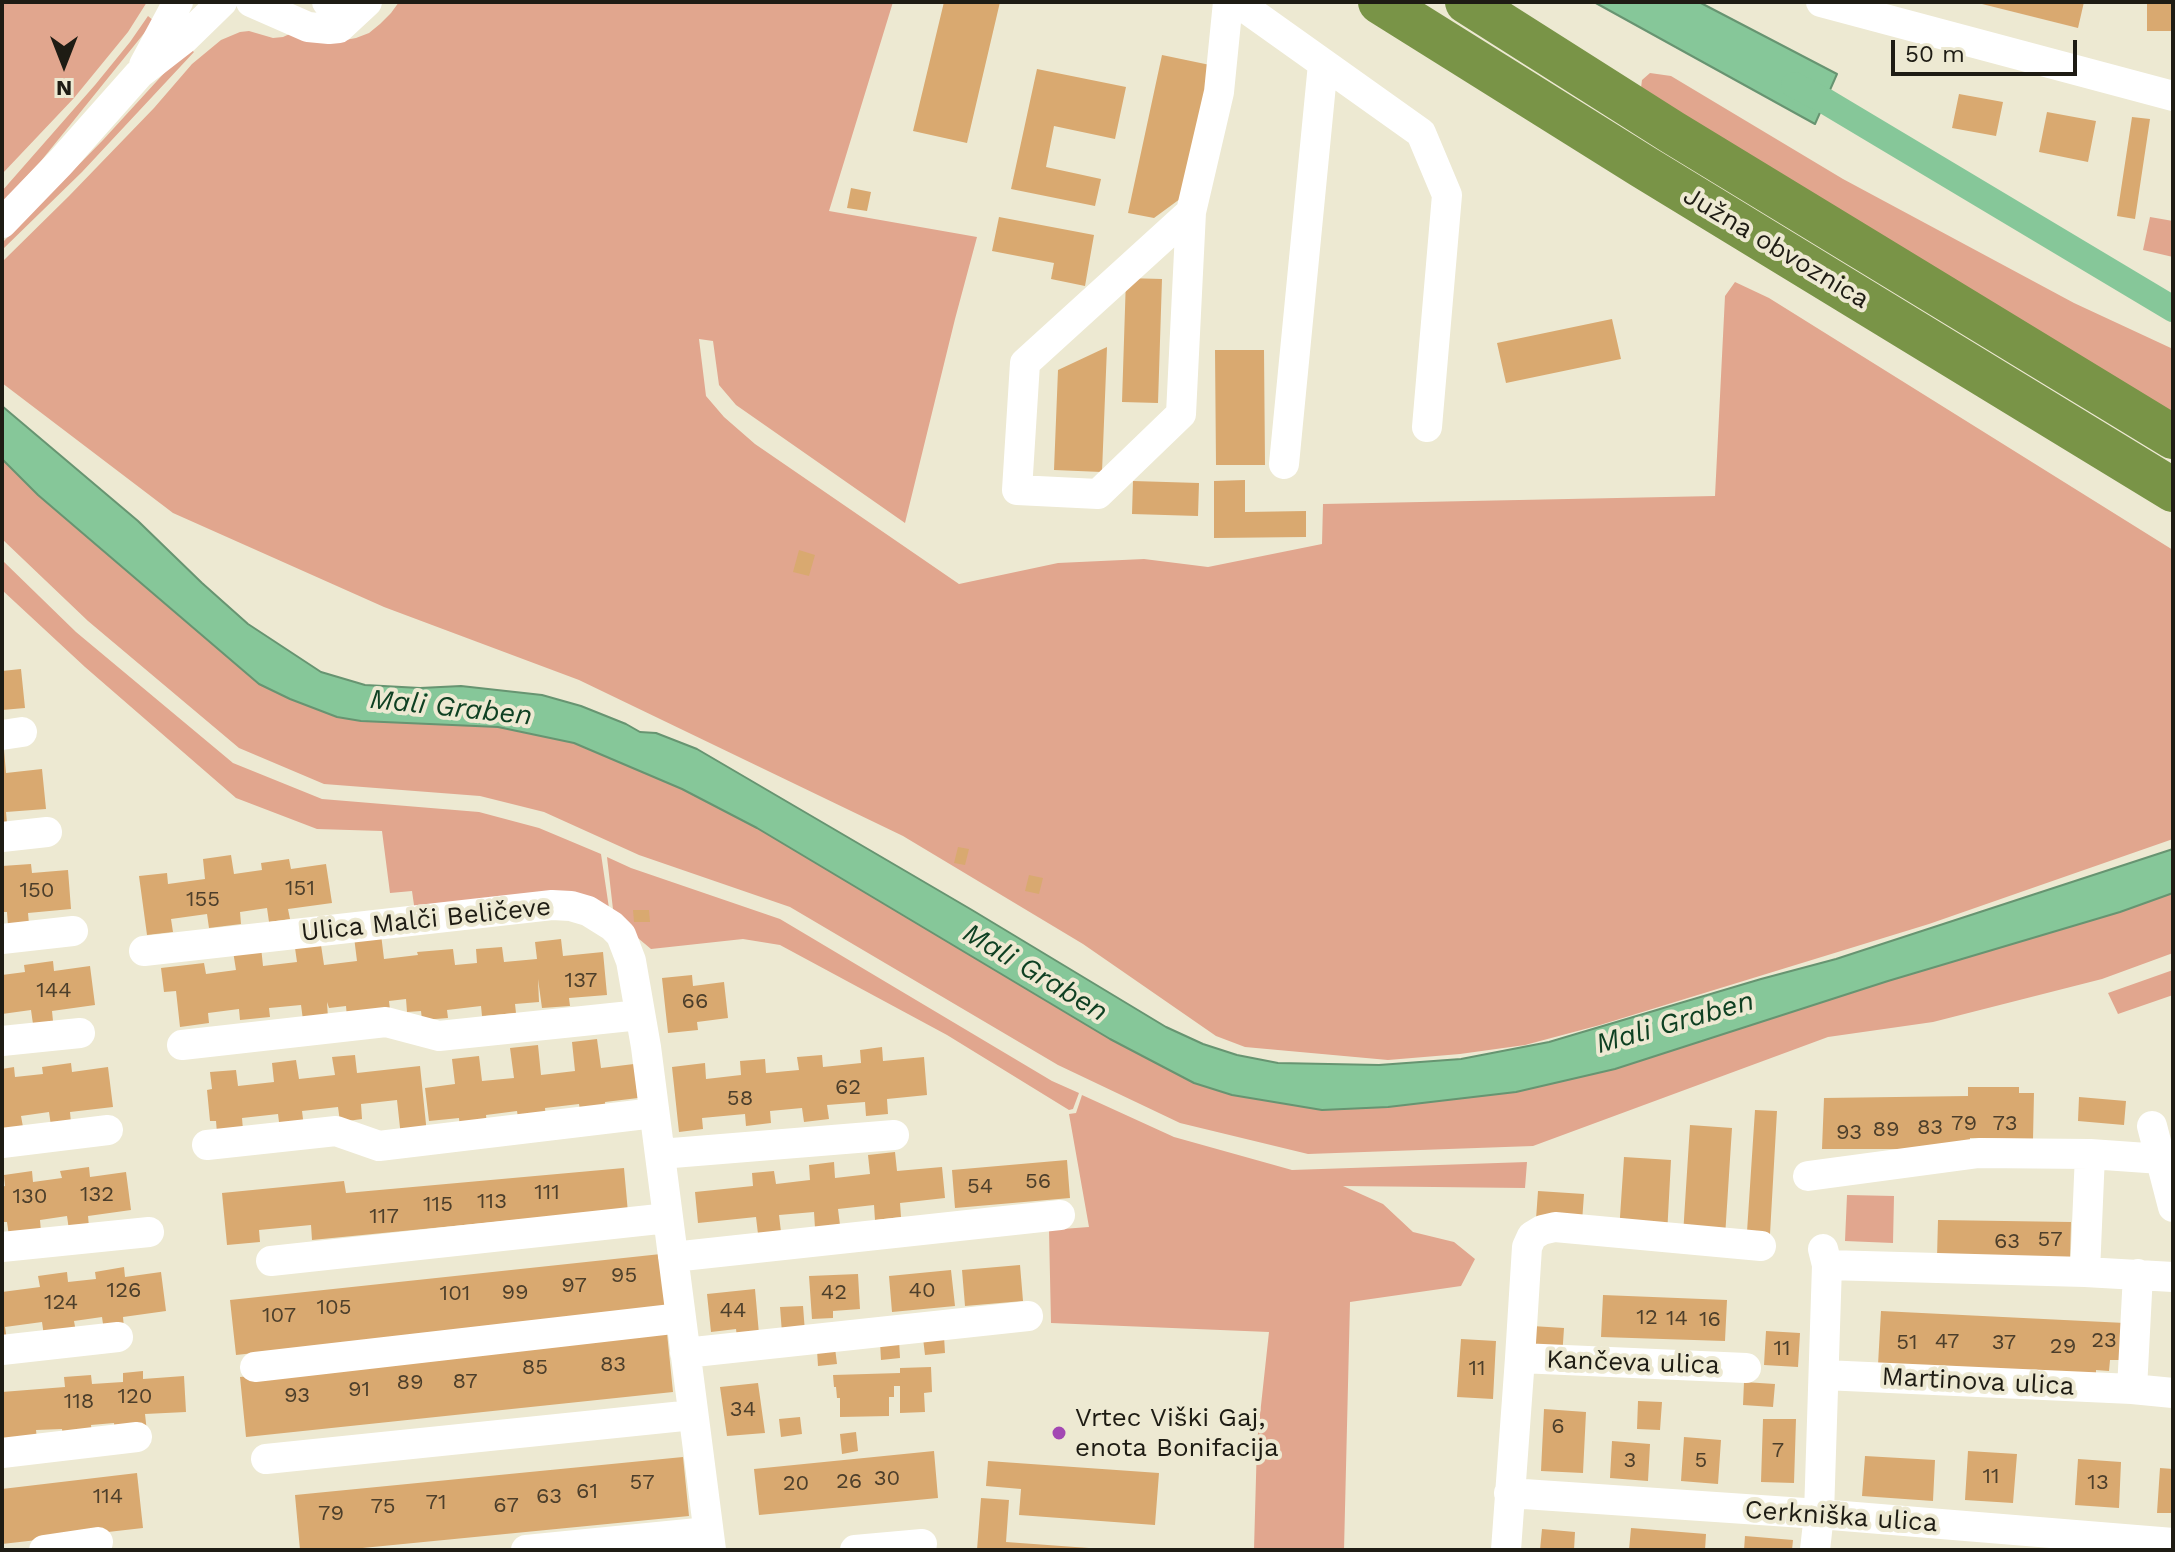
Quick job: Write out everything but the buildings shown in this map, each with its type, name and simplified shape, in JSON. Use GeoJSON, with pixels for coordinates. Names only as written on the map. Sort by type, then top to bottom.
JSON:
{"type":"FeatureCollection","features":[{"type":"Feature","properties":{"kind":"highway","name":"Južna obvoznica"},"geometry":{"type":"LineString","coordinates":[[1380,2],[2173,490]]}},
{"type":"Feature","properties":{"kind":"highway","name":"Južna obvoznica"},"geometry":{"type":"LineString","coordinates":[[1467,2],[1672,132],[2173,437]]}},
{"type":"Feature","properties":{"kind":"street"},"geometry":{"type":"LineString","coordinates":[[139,74],[178,2]]}},
{"type":"Feature","properties":{"kind":"street"},"geometry":{"type":"LineString","coordinates":[[2,223],[139,74],[184,39],[222,2]]}},
{"type":"Feature","properties":{"kind":"street"},"geometry":{"type":"LineString","coordinates":[[251,2],[308,27],[329,29],[339,28],[364,4]]}},
{"type":"Feature","properties":{"kind":"street"},"geometry":{"type":"LineString","coordinates":[[327,2],[364,4]]}},
{"type":"Feature","properties":{"kind":"street"},"geometry":{"type":"LineString","coordinates":[[1191,212],[1025,363],[1017,490],[1098,494],[1181,414],[1191,212],[1219,92],[1228,2]]}},
{"type":"Feature","properties":{"kind":"street"},"geometry":{"type":"LineString","coordinates":[[1237,2],[1421,133],[1447,195],[1427,427]]}},
{"type":"Feature","properties":{"kind":"street"},"geometry":{"type":"LineString","coordinates":[[1821,2],[2173,96]]}},
{"type":"Feature","properties":{"kind":"street"},"geometry":{"type":"LineString","coordinates":[[1284,464],[1323,64]]}},
{"type":"Feature","properties":{"kind":"street"},"geometry":{"type":"LineString","coordinates":[[2,837],[47,832]]}},
{"type":"Feature","properties":{"kind":"street","name":"Ulica Malči Beličeve"},"geometry":{"type":"LineString","coordinates":[[144,951],[552,905],[588,911],[621,935],[631,961],[640,1015],[709,1541]]}},
{"type":"Feature","properties":{"kind":"street"},"geometry":{"type":"LineString","coordinates":[[2,939],[73,931]]}},
{"type":"Feature","properties":{"kind":"street"},"geometry":{"type":"LineString","coordinates":[[182,1045],[386,1022],[439,1036],[640,1015]]}},
{"type":"Feature","properties":{"kind":"street"},"geometry":{"type":"LineString","coordinates":[[2,1041],[80,1033]]}},
{"type":"Feature","properties":{"kind":"street"},"geometry":{"type":"LineString","coordinates":[[207,1145],[336,1131],[379,1146],[654,1113]]}},
{"type":"Feature","properties":{"kind":"street"},"geometry":{"type":"LineString","coordinates":[[2152,1126],[2173,1207]]}},
{"type":"Feature","properties":{"kind":"street"},"geometry":{"type":"LineString","coordinates":[[2,1143],[108,1130]]}},
{"type":"Feature","properties":{"kind":"street"},"geometry":{"type":"LineString","coordinates":[[660,1154],[894,1135]]}},
{"type":"Feature","properties":{"kind":"street"},"geometry":{"type":"LineString","coordinates":[[1808,1176],[1979,1153],[2090,1154],[2161,1159]]}},
{"type":"Feature","properties":{"kind":"street"},"geometry":{"type":"LineString","coordinates":[[2085,1272],[2090,1154]]}},
{"type":"Feature","properties":{"kind":"street"},"geometry":{"type":"LineString","coordinates":[[673,1257],[1060,1215]]}},
{"type":"Feature","properties":{"kind":"street"},"geometry":{"type":"LineString","coordinates":[[271,1261],[668,1218]]}},
{"type":"Feature","properties":{"kind":"street"},"geometry":{"type":"LineString","coordinates":[[1520,1358],[1527,1247],[1532,1236],[1542,1230],[1555,1227],[1761,1246]]}},
{"type":"Feature","properties":{"kind":"street"},"geometry":{"type":"LineString","coordinates":[[2,1247],[149,1232]]}},
{"type":"Feature","properties":{"kind":"street"},"geometry":{"type":"LineString","coordinates":[[1815,1550],[1824,1375],[1825,1257],[2173,1277]]}},
{"type":"Feature","properties":{"kind":"street"},"geometry":{"type":"LineString","coordinates":[[2132,1389],[2138,1274]]}},
{"type":"Feature","properties":{"kind":"street"},"geometry":{"type":"LineString","coordinates":[[685,1353],[1028,1316]]}},
{"type":"Feature","properties":{"kind":"street"},"geometry":{"type":"LineString","coordinates":[[255,1367],[681,1318]]}},
{"type":"Feature","properties":{"kind":"street"},"geometry":{"type":"LineString","coordinates":[[2,1350],[118,1337]]}},
{"type":"Feature","properties":{"kind":"street","name":"Kančeva ulica"},"geometry":{"type":"LineString","coordinates":[[1506,1550],[1520,1358],[1746,1368]]}},
{"type":"Feature","properties":{"kind":"street","name":"Martinova ulica"},"geometry":{"type":"LineString","coordinates":[[1824,1375],[2173,1393]]}},
{"type":"Feature","properties":{"kind":"street"},"geometry":{"type":"LineString","coordinates":[[266,1459],[693,1415]]}},
{"type":"Feature","properties":{"kind":"street"},"geometry":{"type":"LineString","coordinates":[[2,1453],[137,1437]]}},
{"type":"Feature","properties":{"kind":"street","name":"Cerkniška ulica"},"geometry":{"type":"LineString","coordinates":[[1509,1493],[2173,1543]]}},
{"type":"Feature","properties":{"kind":"street"},"geometry":{"type":"LineString","coordinates":[[526,1550],[709,1541]]}},
{"type":"Feature","properties":{"kind":"street"},"geometry":{"type":"LineString","coordinates":[[44,1550],[98,1542]]}},
{"type":"Feature","properties":{"kind":"street"},"geometry":{"type":"LineString","coordinates":[[855,1550],[922,1544]]}},
{"type":"Feature","properties":{"kind":"shaded area"},"geometry":{"type":"Polygon","coordinates":[[[2,2],[147,2],[128,32],[74,98],[2,174],[2,2]]]}},
{"type":"Feature","properties":{"kind":"shaded area"},"geometry":{"type":"Polygon","coordinates":[[[399,2],[893,2],[829,211],[977,237],[905,523],[736,405],[719,385],[713,341],[699,339],[706,396],[724,417],[755,444],[959,584],[1058,563],[1144,559],[1208,567],[1322,544],[1323,504],[1715,496],[1725,296],[1735,282],[1769,298],[2173,550],[2173,839],[1929,924],[1525,1045],[1388,1060],[1245,1047],[1216,1036],[1083,944],[903,836],[579,680],[384,607],[173,513],[2,383],[2,262],[154,108],[192,64],[221,40],[240,32],[249,31],[273,38],[294,32],[329,43],[356,38],[380,24],[399,2]]]}},
{"type":"Feature","properties":{"kind":"shaded area"},"geometry":{"type":"Polygon","coordinates":[[[148,16],[154,21],[41,161],[2,203],[2,191],[95,85],[148,16]]]}},
{"type":"Feature","properties":{"kind":"shaded area"},"geometry":{"type":"Polygon","coordinates":[[[188,47],[194,52],[82,172],[2,250],[2,243],[188,47]]]}},
{"type":"Feature","properties":{"kind":"shaded area"},"geometry":{"type":"Polygon","coordinates":[[[1650,73],[1671,76],[1843,179],[2074,303],[2173,349],[2173,420],[1640,96],[1642,80],[1650,73]]]}},
{"type":"Feature","properties":{"kind":"shaded area"},"geometry":{"type":"Polygon","coordinates":[[[2150,217],[2173,221],[2173,257],[2143,250],[2150,217]]]}},
{"type":"Feature","properties":{"kind":"shaded area"},"geometry":{"type":"Polygon","coordinates":[[[2,459],[38,495],[259,684],[337,717],[361,721],[498,727],[574,743],[682,789],[757,828],[1110,1039],[1232,1095],[1322,1110],[1388,1107],[1516,1092],[1615,1069],[2173,893],[2173,953],[2102,979],[1933,1022],[1828,1037],[1533,1146],[1308,1154],[1180,1123],[1058,1065],[790,907],[639,855],[544,812],[480,796],[324,784],[239,748],[88,621],[2,539],[2,459]]]}},
{"type":"Feature","properties":{"kind":"shaded area"},"geometry":{"type":"Polygon","coordinates":[[[2,560],[76,632],[233,763],[322,799],[479,812],[539,828],[601,854],[610,915],[415,912],[412,891],[390,893],[382,831],[317,829],[236,798],[85,667],[2,590],[2,560]]]}},
{"type":"Feature","properties":{"kind":"shaded area"},"geometry":{"type":"Polygon","coordinates":[[[607,857],[780,919],[1052,1081],[1079,1093],[1073,1109],[1069,1110],[947,1035],[780,945],[743,939],[651,949],[614,918],[607,857]]]}},
{"type":"Feature","properties":{"kind":"shaded area"},"geometry":{"type":"Polygon","coordinates":[[[2173,970],[2173,995],[2118,1014],[2108,993],[2173,970]]]}},
{"type":"Feature","properties":{"kind":"shaded area"},"geometry":{"type":"Polygon","coordinates":[[[1082,1095],[1174,1137],[1292,1170],[1527,1162],[1525,1188],[1343,1186],[1383,1204],[1413,1232],[1454,1242],[1475,1259],[1461,1286],[1350,1302],[1344,1550],[1254,1549],[1257,1442],[1269,1332],[1051,1323],[1049,1230],[1089,1227],[1069,1114],[1076,1113],[1082,1095]]]}},
{"type":"Feature","properties":{"kind":"shaded area"},"geometry":{"type":"Polygon","coordinates":[[[1847,1195],[1894,1196],[1893,1243],[1845,1241],[1847,1195]]]}},
{"type":"Feature","properties":{"kind":"water"},"geometry":{"type":"Polygon","coordinates":[[[1594,2],[1699,2],[1837,74],[1815,124],[1594,2]]]}},
{"type":"Feature","properties":{"kind":"water","name":"Mali Graben"},"geometry":{"type":"Polygon","coordinates":[[[2,406],[138,521],[248,624],[321,672],[365,685],[420,688],[461,686],[542,695],[581,706],[640,732],[656,733],[697,749],[1166,1027],[1237,1055],[1278,1063],[1379,1065],[1461,1059],[1549,1042],[1836,959],[2173,849],[2173,893],[1615,1069],[1516,1092],[1388,1107],[1322,1110],[1232,1095],[1194,1083],[1110,1039],[757,828],[682,789],[574,743],[498,727],[361,721],[337,717],[259,684],[38,495],[2,459],[2,406]]]}},
{"type":"Feature","properties":{"kind":"waterway"},"geometry":{"type":"LineString","coordinates":[[1794,85],[2173,309]]}},
{"type":"Feature","properties":{"kind":"place","name":"Vrtec Viški Gaj, enota Bonifacija"},"geometry":{"type":"Point","coordinates":[1059,1433]}}]}
